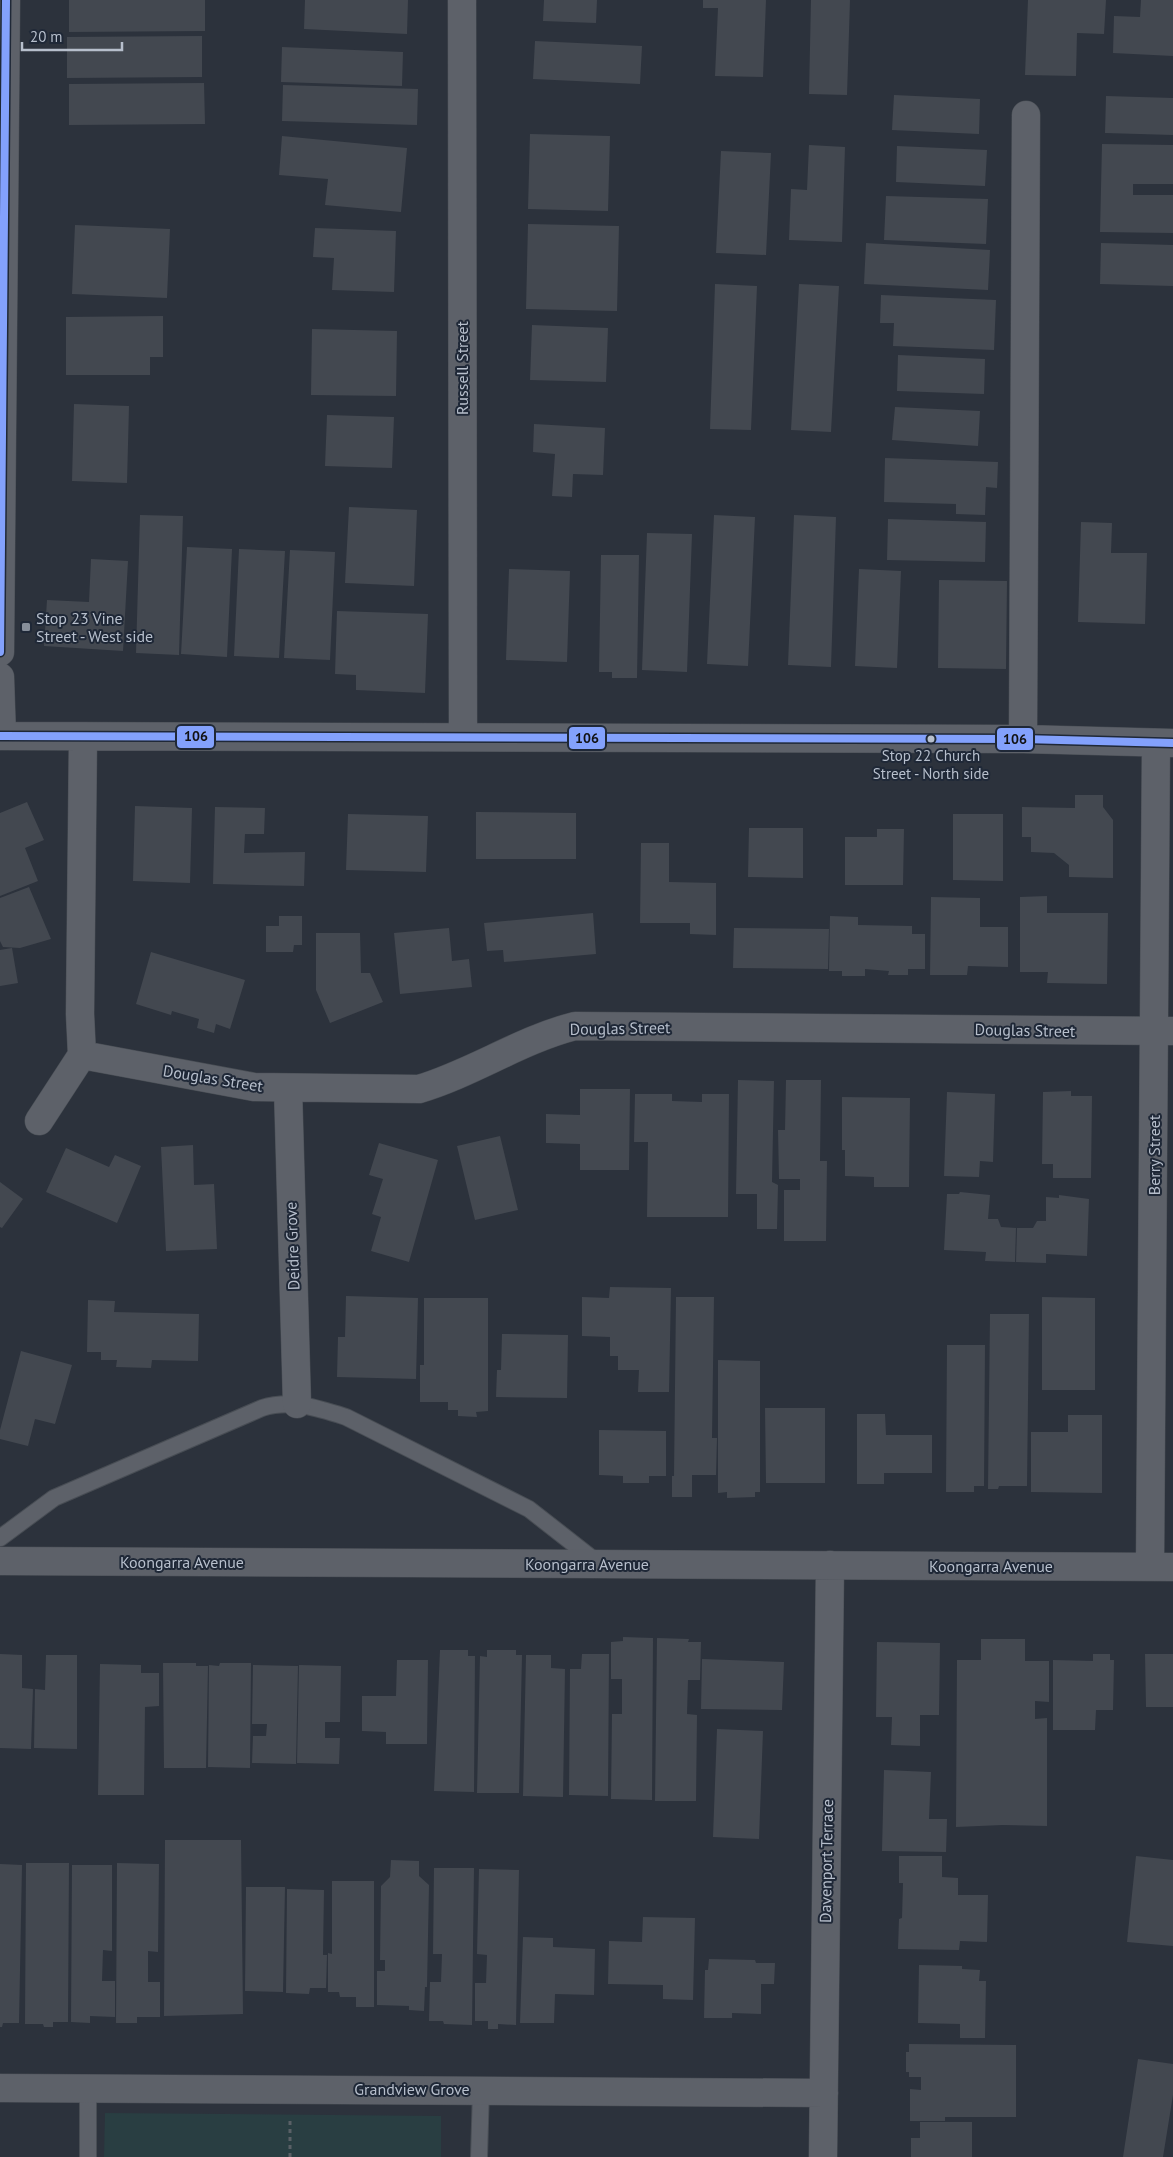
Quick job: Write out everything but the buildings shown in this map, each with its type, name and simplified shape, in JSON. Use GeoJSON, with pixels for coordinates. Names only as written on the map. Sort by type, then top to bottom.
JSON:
{"type":"FeatureCollection","features":[{"type":"Feature","properties":{"kind":"street"},"geometry":{"type":"LineString","coordinates":[[0,652],[6,0]]}},
{"type":"Feature","properties":{"kind":"street","name":"Russell Street"},"geometry":{"type":"LineString","coordinates":[[462,0],[463,736]]}},
{"type":"Feature","properties":{"kind":"street"},"geometry":{"type":"LineString","coordinates":[[1023,739],[1026,115]]}},
{"type":"Feature","properties":{"kind":"street"},"geometry":{"type":"LineString","coordinates":[[0,677],[1,736],[1023,739],[1165,743]]}},
{"type":"Feature","properties":{"kind":"street"},"geometry":{"type":"LineString","coordinates":[[39,1121],[82,1055],[80,1014],[83,737]]}},
{"type":"Feature","properties":{"kind":"street","name":"Berry Street"},"geometry":{"type":"LineString","coordinates":[[1162,1567],[1165,743]]}},
{"type":"Feature","properties":{"kind":"street","name":"Douglas Street"},"geometry":{"type":"LineString","coordinates":[[82,1055],[254,1087],[419,1089],[438,1083],[550,1032],[575,1026],[1164,1031]]}},
{"type":"Feature","properties":{"kind":"street","name":"Deidre Grove"},"geometry":{"type":"LineString","coordinates":[[288,1088],[297,1404]]}},
{"type":"Feature","properties":{"kind":"street","name":"Koongarra Avenue"},"geometry":{"type":"LineString","coordinates":[[0,1561],[1162,1567]]}},
{"type":"Feature","properties":{"kind":"street","name":"Davenport Terrace"},"geometry":{"type":"LineString","coordinates":[[823,2157],[830,1565]]}},
{"type":"Feature","properties":{"kind":"street","name":"Grandview Grove"},"geometry":{"type":"LineString","coordinates":[[0,2088],[824,2093]]}},
{"type":"Feature","properties":{"kind":"lane"},"geometry":{"type":"LineString","coordinates":[[0,1538],[54,1498],[262,1408],[276,1404],[297,1404],[322,1409],[346,1418],[529,1509],[600,1564]]}},
{"type":"Feature","properties":{"kind":"lane"},"geometry":{"type":"LineString","coordinates":[[88,2088],[88,2157]]}},
{"type":"Feature","properties":{"kind":"lane"},"geometry":{"type":"LineString","coordinates":[[479,2157],[481,2090]]}},
{"type":"Feature","properties":{"kind":"green space"},"geometry":{"type":"Polygon","coordinates":[[[105,2113],[441,2116],[441,2157],[104,2157],[105,2113]]]}},
{"type":"Feature","properties":{"kind":"transit line","name":"106"},"geometry":{"type":"LineString","coordinates":[[0,652],[6,0]]}},
{"type":"Feature","properties":{"kind":"transit line","name":"106"},"geometry":{"type":"LineString","coordinates":[[0,736],[1023,739],[1173,743]]}},
{"type":"Feature","properties":{"kind":"place","name":"Stop 23 Vine Street - West side"},"geometry":{"type":"Point","coordinates":[26,627]}},
{"type":"Feature","properties":{"kind":"place","name":"Stop 22 Church Street - North side"},"geometry":{"type":"Point","coordinates":[931,739]}}]}
